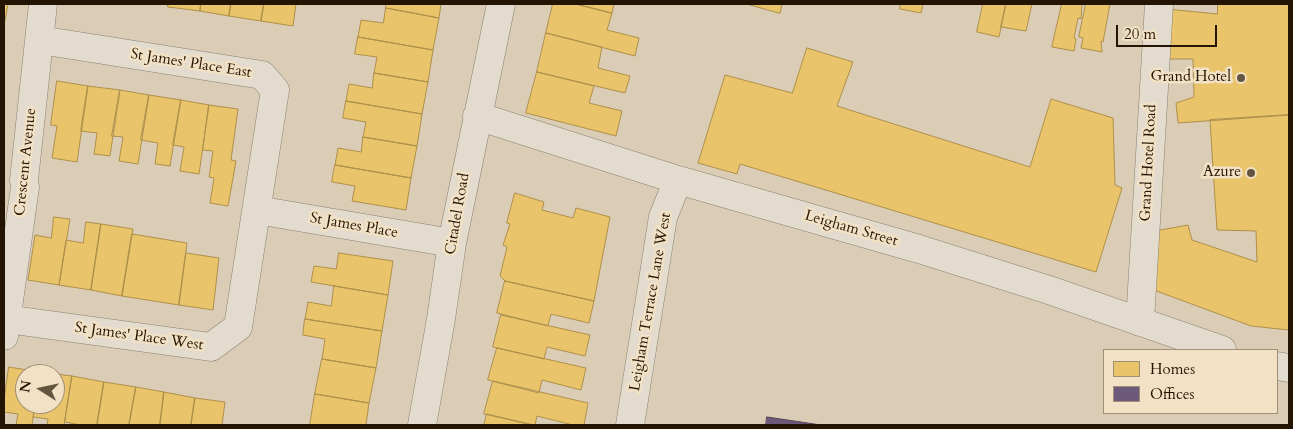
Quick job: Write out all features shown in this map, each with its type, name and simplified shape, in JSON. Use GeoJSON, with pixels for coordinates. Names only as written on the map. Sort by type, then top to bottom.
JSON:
{"type":"FeatureCollection","features":[{"type":"Feature","properties":{"kind":"street","name":"Crescent Avenue"},"geometry":{"type":"LineString","coordinates":[[5,327],[25,187],[24,180],[43,4]]}},
{"type":"Feature","properties":{"kind":"street","name":"Citadel Road"},"geometry":{"type":"LineString","coordinates":[[422,425],[441,319],[452,243],[500,4]]}},
{"type":"Feature","properties":{"kind":"street","name":"Grand Hotel Road"},"geometry":{"type":"LineString","coordinates":[[1140,322],[1160,4]]}},
{"type":"Feature","properties":{"kind":"street","name":"St James' Place East"},"geometry":{"type":"LineString","coordinates":[[40,40],[262,75],[275,90],[257,210]]}},
{"type":"Feature","properties":{"kind":"street","name":"Leigham Street"},"geometry":{"type":"LineString","coordinates":[[476,116],[678,180],[919,249],[1049,290],[1219,349]]}},
{"type":"Feature","properties":{"kind":"street","name":"Leigham Terrace Lane West"},"geometry":{"type":"LineString","coordinates":[[630,425],[663,217],[678,180]]}},
{"type":"Feature","properties":{"kind":"street","name":"St James Place"},"geometry":{"type":"LineString","coordinates":[[257,210],[452,243]]}},
{"type":"Feature","properties":{"kind":"street","name":"St James' Place West"},"geometry":{"type":"LineString","coordinates":[[5,327],[211,347],[238,327],[257,210]]}},
{"type":"Feature","properties":{"kind":"building: Homes"},"geometry":{"type":"Polygon","coordinates":[[[4,4],[8,4],[5,21],[4,21],[4,4]]]}},
{"type":"Feature","properties":{"kind":"building: Homes"},"geometry":{"type":"Polygon","coordinates":[[[168,4],[201,4],[200,11],[168,7],[168,4]]]}},
{"type":"Feature","properties":{"kind":"building: Homes"},"geometry":{"type":"Polygon","coordinates":[[[201,4],[231,4],[229,16],[200,11],[201,4]]]}},
{"type":"Feature","properties":{"kind":"building: Homes"},"geometry":{"type":"Polygon","coordinates":[[[231,4],[264,4],[261,21],[229,16],[231,4]]]}},
{"type":"Feature","properties":{"kind":"building: Homes"},"geometry":{"type":"Polygon","coordinates":[[[264,4],[296,4],[293,26],[261,21],[264,4]]]}},
{"type":"Feature","properties":{"kind":"building: Homes"},"geometry":{"type":"Polygon","coordinates":[[[386,4],[441,4],[439,18],[386,8],[386,4]]]}},
{"type":"Feature","properties":{"kind":"building: Homes"},"geometry":{"type":"Polygon","coordinates":[[[553,4],[576,4],[612,13],[607,30],[639,38],[635,56],[546,33],[553,4]]]}},
{"type":"Feature","properties":{"kind":"building: Homes"},"geometry":{"type":"Polygon","coordinates":[[[576,4],[614,4],[612,13],[576,4]]]}},
{"type":"Feature","properties":{"kind":"building: Homes"},"geometry":{"type":"Polygon","coordinates":[[[747,4],[782,4],[780,13],[747,4]]]}},
{"type":"Feature","properties":{"kind":"building: Homes"},"geometry":{"type":"Polygon","coordinates":[[[901,4],[923,4],[921,13],[900,9],[901,4]]]}},
{"type":"Feature","properties":{"kind":"building: Homes"},"geometry":{"type":"Polygon","coordinates":[[[983,4],[1006,4],[999,37],[977,32],[983,4]]]}},
{"type":"Feature","properties":{"kind":"building: Homes"},"geometry":{"type":"Polygon","coordinates":[[[1006,4],[1032,4],[1026,31],[1001,27],[1006,4]]]}},
{"type":"Feature","properties":{"kind":"building: Homes"},"geometry":{"type":"Polygon","coordinates":[[[1062,4],[1082,4],[1081,19],[1078,18],[1074,38],[1076,39],[1074,51],[1052,47],[1062,4]]]}},
{"type":"Feature","properties":{"kind":"building: Homes"},"geometry":{"type":"Polygon","coordinates":[[[1086,4],[1110,4],[1103,42],[1101,41],[1102,52],[1081,48],[1083,38],[1079,37],[1086,4]]]}},
{"type":"Feature","properties":{"kind":"building: Homes","name":"Grand Hotel"},"geometry":{"type":"Polygon","coordinates":[[[1218,4],[1289,4],[1289,115],[1178,123],[1176,103],[1194,97],[1193,59],[1167,59],[1167,9],[1217,14],[1218,4]]]}},
{"type":"Feature","properties":{"kind":"building: Homes"},"geometry":{"type":"Polygon","coordinates":[[[386,8],[439,18],[433,50],[358,37],[361,20],[383,23],[386,8]]]}},
{"type":"Feature","properties":{"kind":"building: Homes"},"geometry":{"type":"Polygon","coordinates":[[[546,33],[602,47],[598,68],[630,76],[625,93],[537,72],[546,33]]]}},
{"type":"Feature","properties":{"kind":"building: Homes"},"geometry":{"type":"Polygon","coordinates":[[[358,37],[433,50],[428,82],[374,73],[377,57],[355,54],[358,37]]]}},
{"type":"Feature","properties":{"kind":"building: Homes"},"geometry":{"type":"Polygon","coordinates":[[[807,48],[853,62],[837,106],[1030,167],[1051,99],[1113,118],[1115,185],[1122,188],[1096,272],[740,164],[737,174],[698,163],[725,75],[792,93],[807,48]]]}},
{"type":"Feature","properties":{"kind":"building: Homes"},"geometry":{"type":"Polygon","coordinates":[[[537,72],[594,86],[589,103],[622,111],[616,136],[526,113],[537,72]]]}},
{"type":"Feature","properties":{"kind":"building: Homes"},"geometry":{"type":"Polygon","coordinates":[[[374,73],[428,82],[422,114],[346,101],[349,84],[372,88],[374,73]]]}},
{"type":"Feature","properties":{"kind":"building: Homes"},"geometry":{"type":"Polygon","coordinates":[[[57,81],[88,86],[77,162],[52,158],[57,126],[51,125],[57,81]]]}},
{"type":"Feature","properties":{"kind":"building: Homes"},"geometry":{"type":"Polygon","coordinates":[[[88,86],[120,90],[110,156],[94,154],[97,133],[81,131],[88,86]]]}},
{"type":"Feature","properties":{"kind":"building: Homes"},"geometry":{"type":"Polygon","coordinates":[[[120,90],[149,95],[138,164],[119,161],[123,137],[112,136],[120,90]]]}},
{"type":"Feature","properties":{"kind":"building: Homes"},"geometry":{"type":"Polygon","coordinates":[[[149,95],[181,100],[170,166],[155,164],[158,143],[141,140],[149,95]]]}},
{"type":"Feature","properties":{"kind":"building: Homes"},"geometry":{"type":"Polygon","coordinates":[[[181,100],[209,105],[199,174],[180,171],[184,147],[173,145],[181,100]]]}},
{"type":"Feature","properties":{"kind":"building: Homes"},"geometry":{"type":"Polygon","coordinates":[[[346,101],[422,114],[417,146],[363,137],[366,122],[343,118],[346,101]]]}},
{"type":"Feature","properties":{"kind":"building: Homes"},"geometry":{"type":"Polygon","coordinates":[[[209,105],[238,109],[231,160],[236,161],[228,206],[210,203],[214,178],[209,177],[213,151],[203,150],[209,105]]]}},
{"type":"Feature","properties":{"kind":"building: Homes","name":"Azure"},"geometry":{"type":"Polygon","coordinates":[[[1289,115],[1289,330],[1251,326],[1151,289],[1155,231],[1188,225],[1192,240],[1257,262],[1256,231],[1217,230],[1210,120],[1289,115]]]}},
{"type":"Feature","properties":{"kind":"building: Homes"},"geometry":{"type":"Polygon","coordinates":[[[363,137],[417,146],[411,178],[335,165],[338,148],[361,152],[363,137]]]}},
{"type":"Feature","properties":{"kind":"building: Homes"},"geometry":{"type":"Polygon","coordinates":[[[335,165],[411,178],[406,210],[352,201],[355,186],[332,182],[335,165]]]}},
{"type":"Feature","properties":{"kind":"building: Homes"},"geometry":{"type":"Polygon","coordinates":[[[515,193],[544,202],[542,210],[573,218],[576,208],[610,217],[594,301],[505,281],[500,276],[507,247],[503,245],[510,224],[507,223],[515,193]]]}},
{"type":"Feature","properties":{"kind":"building: Homes"},"geometry":{"type":"Polygon","coordinates":[[[54,217],[70,219],[59,285],[28,280],[35,235],[51,238],[54,217]]]}},
{"type":"Feature","properties":{"kind":"building: Homes"},"geometry":{"type":"Polygon","coordinates":[[[86,222],[101,224],[91,290],[59,285],[66,240],[83,243],[86,222]]]}},
{"type":"Feature","properties":{"kind":"building: Homes"},"geometry":{"type":"Polygon","coordinates":[[[101,224],[133,229],[122,296],[91,290],[101,224]]]}},
{"type":"Feature","properties":{"kind":"building: Homes"},"geometry":{"type":"Polygon","coordinates":[[[132,234],[187,243],[179,305],[122,296],[132,234]]]}},
{"type":"Feature","properties":{"kind":"building: Homes"},"geometry":{"type":"Polygon","coordinates":[[[186,253],[219,258],[213,310],[179,305],[186,253]]]}},
{"type":"Feature","properties":{"kind":"building: Homes"},"geometry":{"type":"Polygon","coordinates":[[[339,253],[393,261],[388,295],[311,282],[314,266],[336,269],[339,253]]]}},
{"type":"Feature","properties":{"kind":"building: Homes"},"geometry":{"type":"Polygon","coordinates":[[[505,281],[594,301],[589,323],[551,314],[548,326],[497,313],[505,281]]]}},
{"type":"Feature","properties":{"kind":"building: Homes"},"geometry":{"type":"Polygon","coordinates":[[[334,286],[388,295],[382,331],[305,319],[308,302],[331,306],[334,286]]]}},
{"type":"Feature","properties":{"kind":"building: Homes"},"geometry":{"type":"Polygon","coordinates":[[[501,315],[590,335],[585,356],[547,347],[544,359],[493,347],[501,315]]]}},
{"type":"Feature","properties":{"kind":"building: Homes"},"geometry":{"type":"Polygon","coordinates":[[[305,319],[382,331],[376,368],[322,359],[325,339],[303,335],[305,319]]]}},
{"type":"Feature","properties":{"kind":"building: Homes"},"geometry":{"type":"Polygon","coordinates":[[[497,348],[586,368],[581,390],[542,380],[539,393],[488,380],[497,348]]]}},
{"type":"Feature","properties":{"kind":"building: Homes"},"geometry":{"type":"Polygon","coordinates":[[[322,359],[376,368],[369,403],[315,394],[322,359]]]}},
{"type":"Feature","properties":{"kind":"building: Homes"},"geometry":{"type":"Polygon","coordinates":[[[9,367],[15,368],[15,414],[4,412],[9,367]]]}},
{"type":"Feature","properties":{"kind":"building: Homes"},"geometry":{"type":"Polygon","coordinates":[[[65,375],[72,376],[64,425],[47,425],[48,419],[33,417],[33,414],[65,414],[65,375]]]}},
{"type":"Feature","properties":{"kind":"building: Homes"},"geometry":{"type":"Polygon","coordinates":[[[72,376],[104,382],[97,425],[80,425],[65,422],[72,376]]]}},
{"type":"Feature","properties":{"kind":"building: Homes"},"geometry":{"type":"Polygon","coordinates":[[[493,381],[588,403],[584,425],[573,425],[537,416],[535,425],[533,425],[484,414],[493,381]]]}},
{"type":"Feature","properties":{"kind":"building: Homes"},"geometry":{"type":"Polygon","coordinates":[[[104,382],[136,387],[129,425],[97,425],[104,382]]]}},
{"type":"Feature","properties":{"kind":"building: Homes"},"geometry":{"type":"Polygon","coordinates":[[[136,387],[164,392],[160,425],[129,425],[136,387]]]}},
{"type":"Feature","properties":{"kind":"building: Homes"},"geometry":{"type":"Polygon","coordinates":[[[164,392],[195,398],[191,425],[160,425],[164,392]]]}},
{"type":"Feature","properties":{"kind":"building: Homes"},"geometry":{"type":"Polygon","coordinates":[[[315,394],[369,403],[366,425],[310,425],[315,394]]]}},
{"type":"Feature","properties":{"kind":"building: Homes"},"geometry":{"type":"Polygon","coordinates":[[[195,398],[225,402],[222,425],[191,425],[195,398]]]}},
{"type":"Feature","properties":{"kind":"building: Homes"},"geometry":{"type":"Polygon","coordinates":[[[18,414],[34,414],[32,425],[16,425],[18,414]]]}},
{"type":"Feature","properties":{"kind":"building: Homes"},"geometry":{"type":"Polygon","coordinates":[[[487,414],[533,425],[484,425],[487,414]]]}},
{"type":"Feature","properties":{"kind":"building: Offices"},"geometry":{"type":"Polygon","coordinates":[[[767,417],[821,425],[766,425],[767,417]]]}},
{"type":"Feature","properties":{"kind":"place","name":"Grand Hotel"},"geometry":{"type":"Point","coordinates":[1241,78]}},
{"type":"Feature","properties":{"kind":"place","name":"Azure"},"geometry":{"type":"Point","coordinates":[1251,173]}}]}
